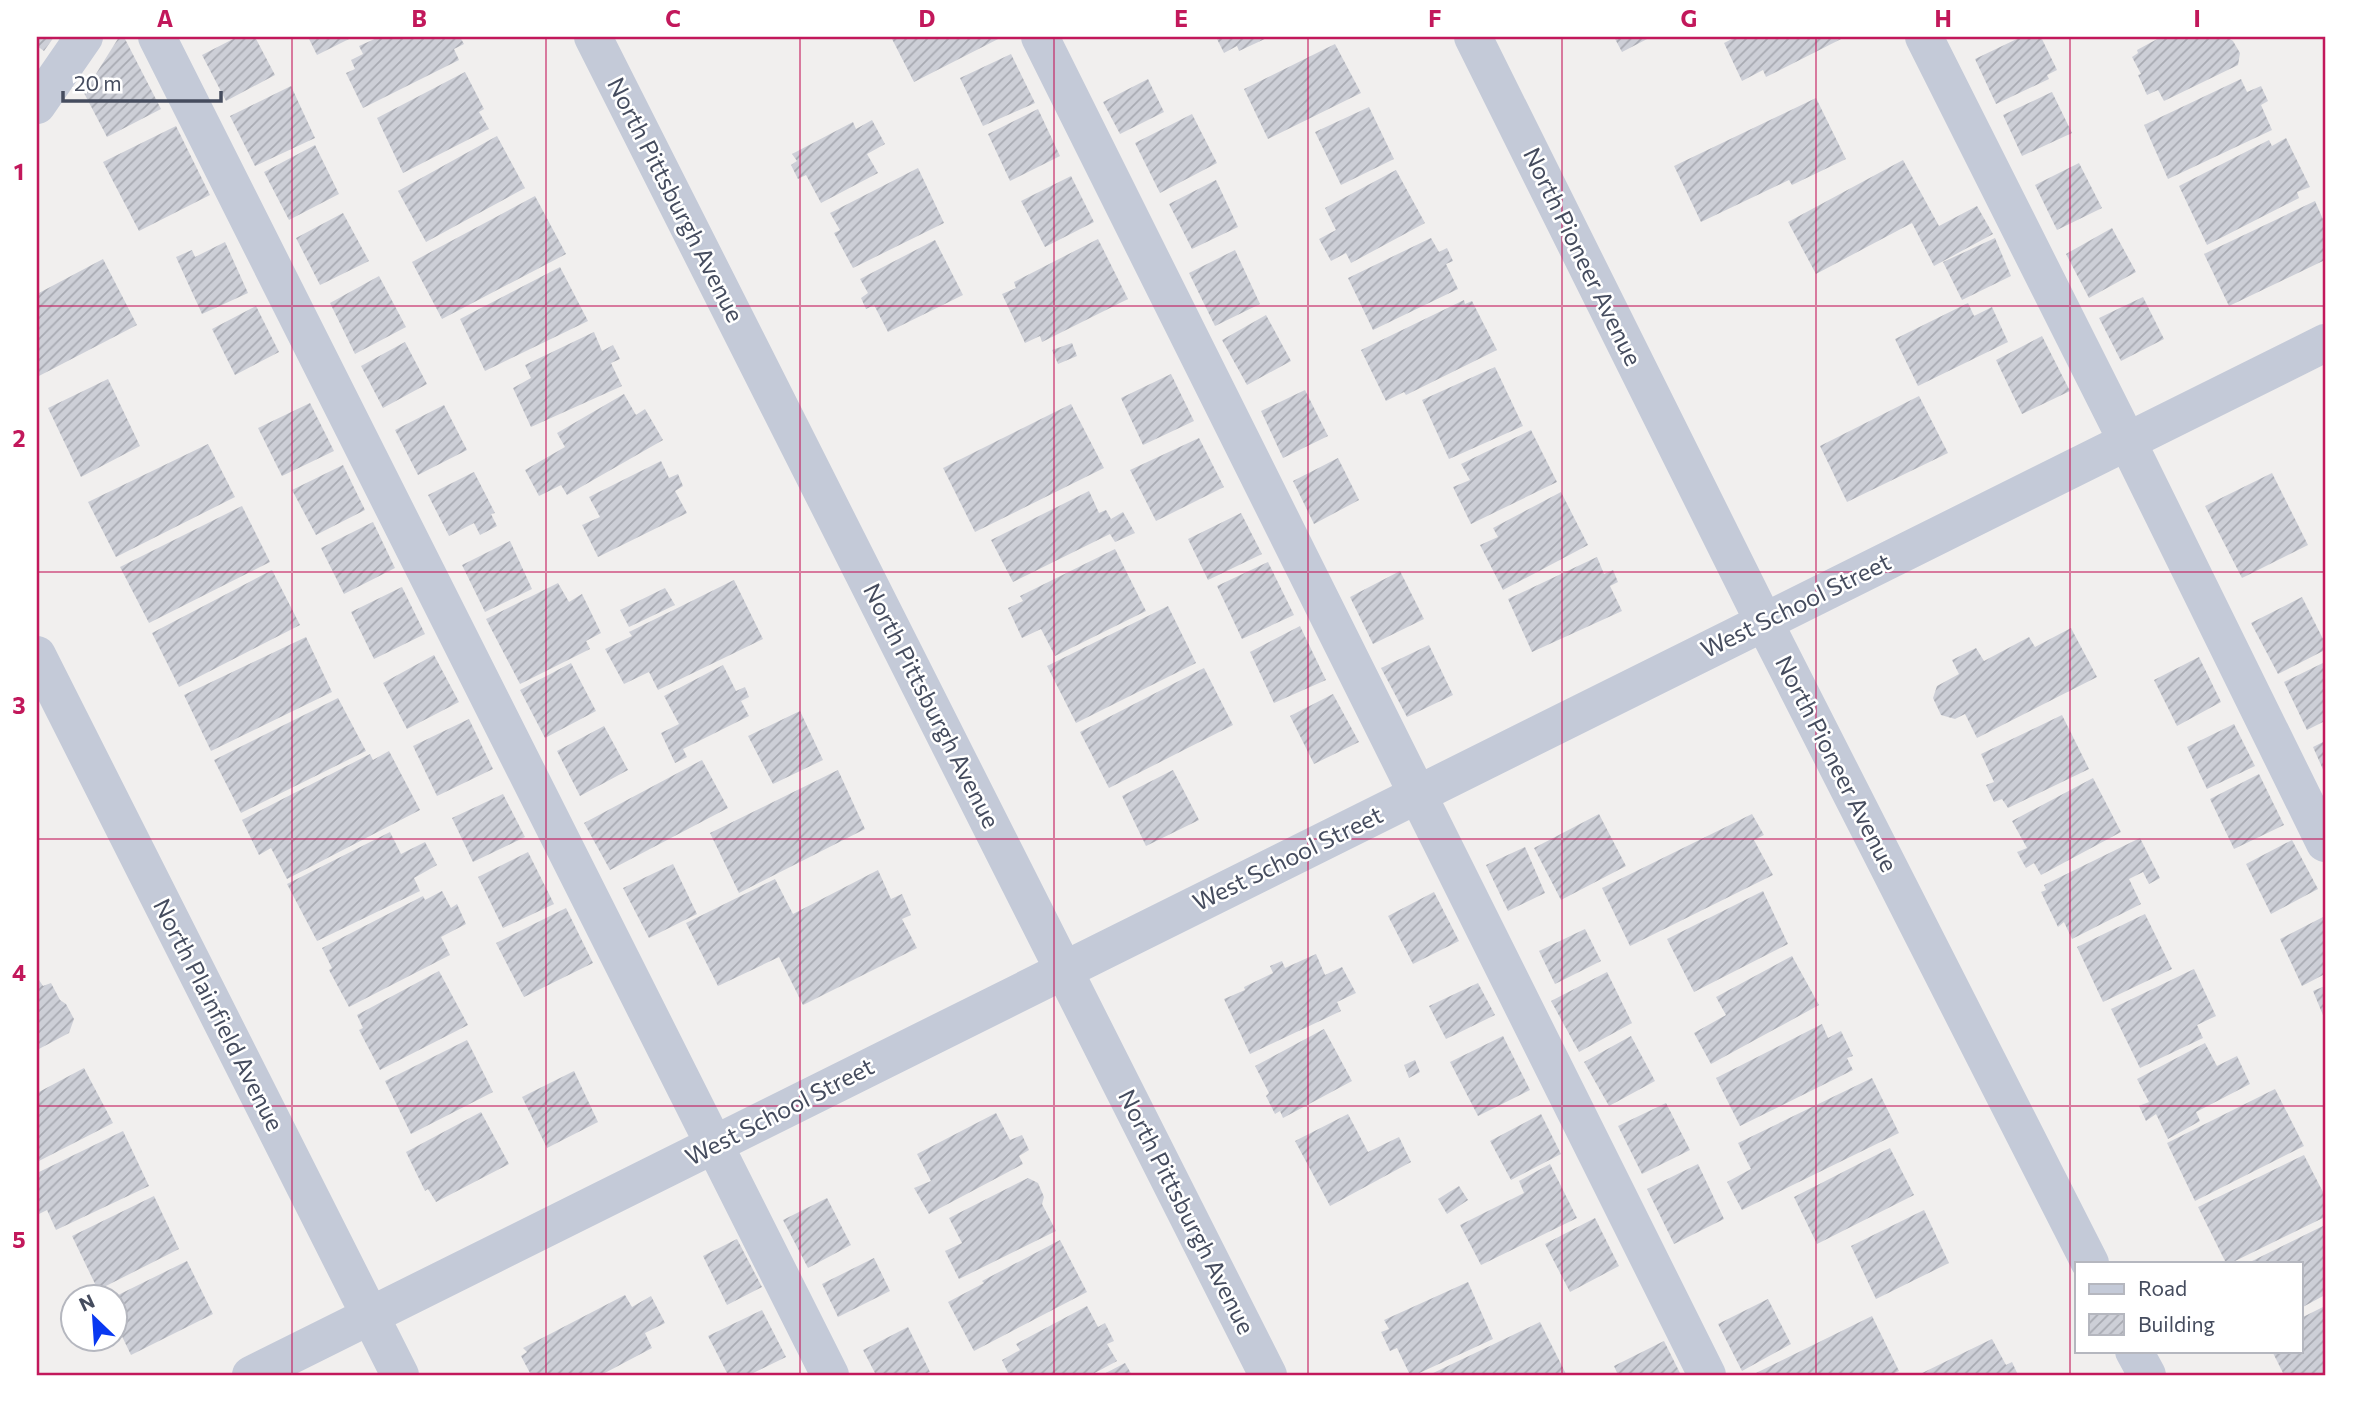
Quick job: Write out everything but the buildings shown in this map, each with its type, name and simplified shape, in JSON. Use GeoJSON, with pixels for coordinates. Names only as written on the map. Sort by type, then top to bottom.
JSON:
{"type":"FeatureCollection","features":[{"type":"Feature","properties":{"kind":"street"},"geometry":{"type":"LineString","coordinates":[[37,105],[84,37]]}},
{"type":"Feature","properties":{"kind":"street"},"geometry":{"type":"LineString","coordinates":[[157,37],[830,1375]]}},
{"type":"Feature","properties":{"kind":"street","name":"North Pittsburgh Avenue"},"geometry":{"type":"LineString","coordinates":[[593,37],[1268,1375]]}},
{"type":"Feature","properties":{"kind":"street"},"geometry":{"type":"LineString","coordinates":[[1040,37],[1707,1375]]}},
{"type":"Feature","properties":{"kind":"street","name":"North Pioneer Avenue"},"geometry":{"type":"LineString","coordinates":[[1473,37],[1764,622],[2089,1262]]}},
{"type":"Feature","properties":{"kind":"street"},"geometry":{"type":"LineString","coordinates":[[1924,37],[2325,843]]}},
{"type":"Feature","properties":{"kind":"street","name":"West School Street"},"geometry":{"type":"LineString","coordinates":[[251,1375],[2325,343]]}},
{"type":"Feature","properties":{"kind":"street","name":"North Plainfield Avenue"},"geometry":{"type":"LineString","coordinates":[[37,655],[400,1375]]}},
{"type":"Feature","properties":{"kind":"street"},"geometry":{"type":"LineString","coordinates":[[2135,1352],[2147,1375]]}}]}
